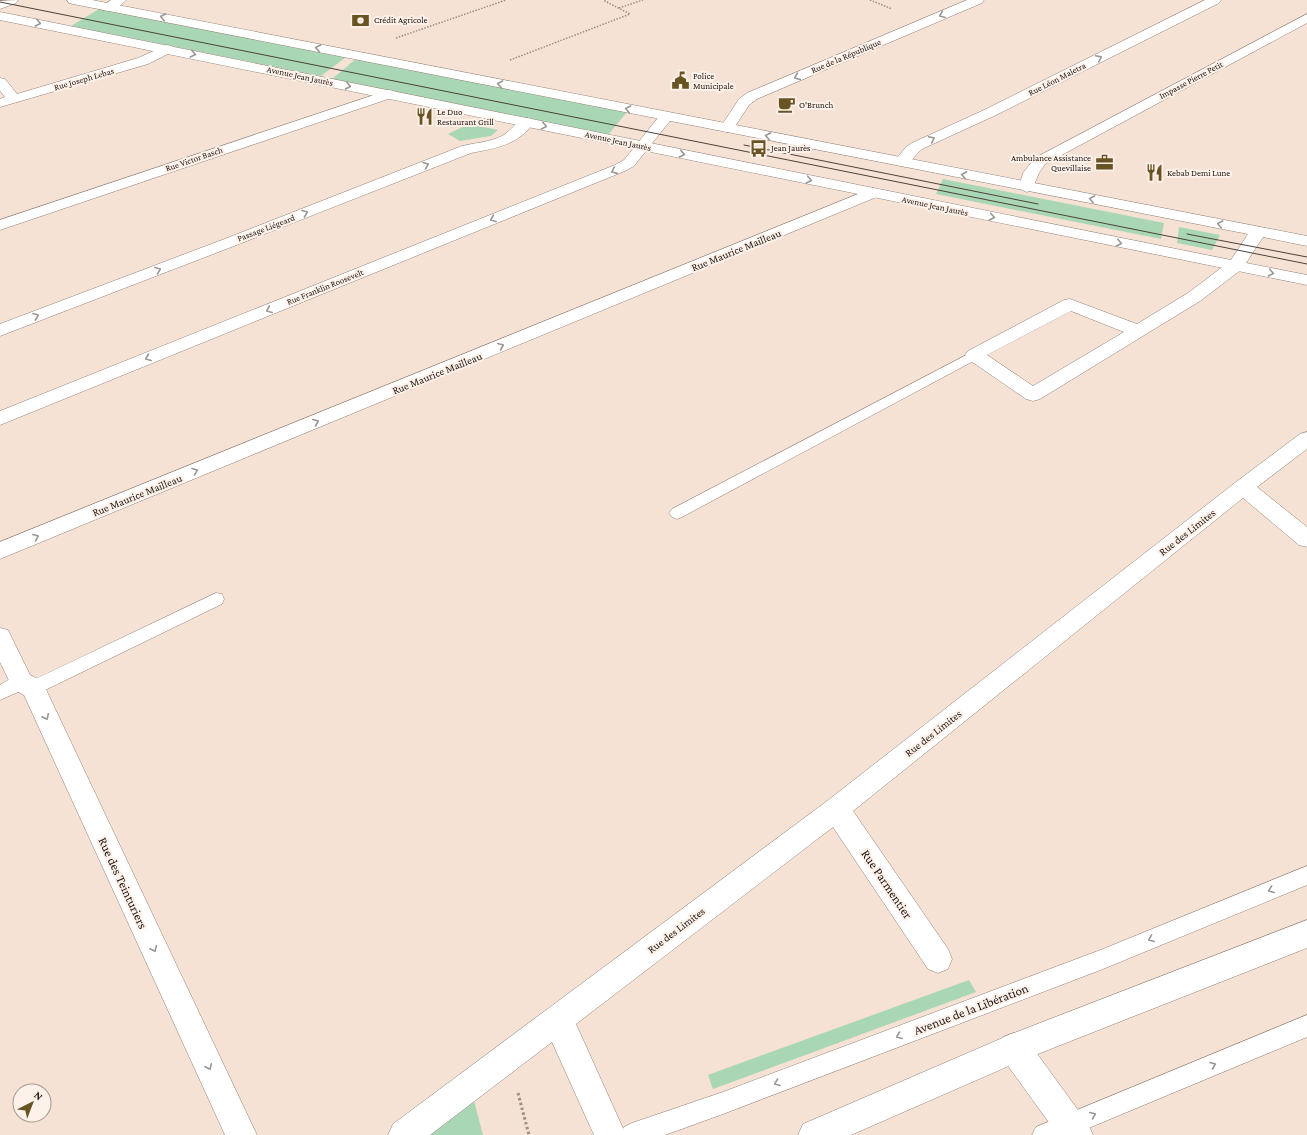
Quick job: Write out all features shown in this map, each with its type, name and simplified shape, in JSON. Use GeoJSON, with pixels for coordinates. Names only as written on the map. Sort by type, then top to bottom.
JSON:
{"type":"FeatureCollection","features":[{"type":"Feature","properties":{"kind":"street"},"geometry":{"type":"LineString","coordinates":[[0,5],[12,0]]}},
{"type":"Feature","properties":{"kind":"street"},"geometry":{"type":"LineString","coordinates":[[73,0],[1307,241]]}},
{"type":"Feature","properties":{"kind":"street"},"geometry":{"type":"LineString","coordinates":[[107,7],[120,0]]}},
{"type":"Feature","properties":{"kind":"street","name":"Rue de la République"},"geometry":{"type":"LineString","coordinates":[[727,128],[744,102],[752,96],[978,0]]}},
{"type":"Feature","properties":{"kind":"street","name":"Rue Léon Maletra"},"geometry":{"type":"LineString","coordinates":[[902,162],[911,150],[917,146],[988,114],[1215,0]]}},
{"type":"Feature","properties":{"kind":"street","name":"Avenue Jean Jaurès"},"geometry":{"type":"LineString","coordinates":[[0,16],[1307,280]]}},
{"type":"Feature","properties":{"kind":"street","name":"Impasse Pierre Petit"},"geometry":{"type":"LineString","coordinates":[[1027,187],[1031,173],[1040,161],[1307,18]]}},
{"type":"Feature","properties":{"kind":"street","name":"Rue Joseph Lebas"},"geometry":{"type":"LineString","coordinates":[[0,103],[143,61],[167,49]]}},
{"type":"Feature","properties":{"kind":"street"},"geometry":{"type":"LineString","coordinates":[[0,82],[14,99]]}},
{"type":"Feature","properties":{"kind":"street","name":"Rue Victor Basch"},"geometry":{"type":"LineString","coordinates":[[0,225],[389,94]]}},
{"type":"Feature","properties":{"kind":"street","name":"Rue Franklin Roosevelt"},"geometry":{"type":"LineString","coordinates":[[0,418],[608,174],[630,163],[666,117]]}},
{"type":"Feature","properties":{"kind":"street","name":"Passage Liégeard"},"geometry":{"type":"LineString","coordinates":[[0,330],[228,243],[467,149],[501,143],[511,138],[526,122]]}},
{"type":"Feature","properties":{"kind":"street","name":"Rue Maurice Mailleau"},"geometry":{"type":"LineString","coordinates":[[0,551],[873,193]]}},
{"type":"Feature","properties":{"kind":"street"},"geometry":{"type":"LineString","coordinates":[[1138,331],[1070,304],[974,355],[1033,395],[1194,297],[1235,266],[1258,232]]}},
{"type":"Feature","properties":{"kind":"street","name":"Rue des Limites"},"geometry":{"type":"LineString","coordinates":[[404,1135],[836,809],[1243,487],[1307,439]]}},
{"type":"Feature","properties":{"kind":"street"},"geometry":{"type":"LineString","coordinates":[[1243,487],[1307,539]]}},
{"type":"Feature","properties":{"kind":"street","name":"Rue des Teinturiers"},"geometry":{"type":"LineString","coordinates":[[0,636],[18,688],[241,1135]]}},
{"type":"Feature","properties":{"kind":"street","name":"Rue Parmentier"},"geometry":{"type":"LineString","coordinates":[[836,809],[938,959]]}},
{"type":"Feature","properties":{"kind":"street"},"geometry":{"type":"LineString","coordinates":[[814,1135],[1014,1048],[1307,934]]}},
{"type":"Feature","properties":{"kind":"street"},"geometry":{"type":"LineString","coordinates":[[555,1021],[565,1034],[610,1135]]}},
{"type":"Feature","properties":{"kind":"street"},"geometry":{"type":"LineString","coordinates":[[1014,1048],[1064,1131]]}},
{"type":"Feature","properties":{"kind":"lane"},"geometry":{"type":"LineString","coordinates":[[677,513],[974,355]]}},
{"type":"Feature","properties":{"kind":"lane"},"geometry":{"type":"LineString","coordinates":[[18,688],[216,599]]}},
{"type":"Feature","properties":{"kind":"lane","name":"Avenue de la Libération"},"geometry":{"type":"LineString","coordinates":[[632,1135],[723,1103],[1103,959],[1307,875]]}},
{"type":"Feature","properties":{"kind":"lane"},"geometry":{"type":"LineString","coordinates":[[1064,1131],[1307,1026]]}},
{"type":"Feature","properties":{"kind":"path"},"geometry":{"type":"LineString","coordinates":[[394,38],[506,0]]}},
{"type":"Feature","properties":{"kind":"path"},"geometry":{"type":"LineString","coordinates":[[508,60],[630,14],[603,0]]}},
{"type":"Feature","properties":{"kind":"path"},"geometry":{"type":"LineString","coordinates":[[619,8],[643,0]]}},
{"type":"Feature","properties":{"kind":"path"},"geometry":{"type":"LineString","coordinates":[[506,1058],[513,1076],[529,1135]]}},
{"type":"Feature","properties":{"kind":"green space"},"geometry":{"type":"Polygon","coordinates":[[[99,9],[346,57],[321,76],[71,26],[99,9]]]}},
{"type":"Feature","properties":{"kind":"green space"},"geometry":{"type":"Polygon","coordinates":[[[357,58],[627,112],[608,135],[332,79],[357,58]]]}},
{"type":"Feature","properties":{"kind":"green space"},"geometry":{"type":"Polygon","coordinates":[[[469,124],[498,130],[491,136],[460,141],[448,134],[469,124]]]}},
{"type":"Feature","properties":{"kind":"green space"},"geometry":{"type":"Polygon","coordinates":[[[943,179],[1164,223],[1161,239],[936,194],[943,179]]]}},
{"type":"Feature","properties":{"kind":"green space"},"geometry":{"type":"Polygon","coordinates":[[[1179,227],[1220,235],[1212,250],[1177,243],[1179,227]]]}},
{"type":"Feature","properties":{"kind":"green space"},"geometry":{"type":"Polygon","coordinates":[[[969,980],[976,992],[713,1089],[708,1075],[969,980]]]}},
{"type":"Feature","properties":{"kind":"green space"},"geometry":{"type":"Polygon","coordinates":[[[474,1101],[483,1135],[430,1135],[474,1101]]]}},
{"type":"Feature","properties":{"kind":"tram line"},"geometry":{"type":"LineString","coordinates":[[0,2],[1307,264]]}},
{"type":"Feature","properties":{"kind":"tram line"},"geometry":{"type":"LineString","coordinates":[[744,145],[1038,204]]}},
{"type":"Feature","properties":{"kind":"tram line"},"geometry":{"type":"LineString","coordinates":[[1187,234],[1307,257]]}},
{"type":"Feature","properties":{"kind":"place","name":"Crédit Agricole"},"geometry":{"type":"Point","coordinates":[361,20]}},
{"type":"Feature","properties":{"kind":"place","name":"Police Municipale"},"geometry":{"type":"Point","coordinates":[680,81]}},
{"type":"Feature","properties":{"kind":"place","name":"O'Brunch"},"geometry":{"type":"Point","coordinates":[786,105]}},
{"type":"Feature","properties":{"kind":"place","name":"Le Duo Restaurant Grill"},"geometry":{"type":"Point","coordinates":[424,117]}},
{"type":"Feature","properties":{"kind":"place","name":"Jean Jaurès"},"geometry":{"type":"Point","coordinates":[758,148]}},
{"type":"Feature","properties":{"kind":"place","name":"Ambulance Assistance Quevillaise"},"geometry":{"type":"Point","coordinates":[1104,163]}},
{"type":"Feature","properties":{"kind":"place","name":"Kebab Demi Lune"},"geometry":{"type":"Point","coordinates":[1154,173]}}]}
